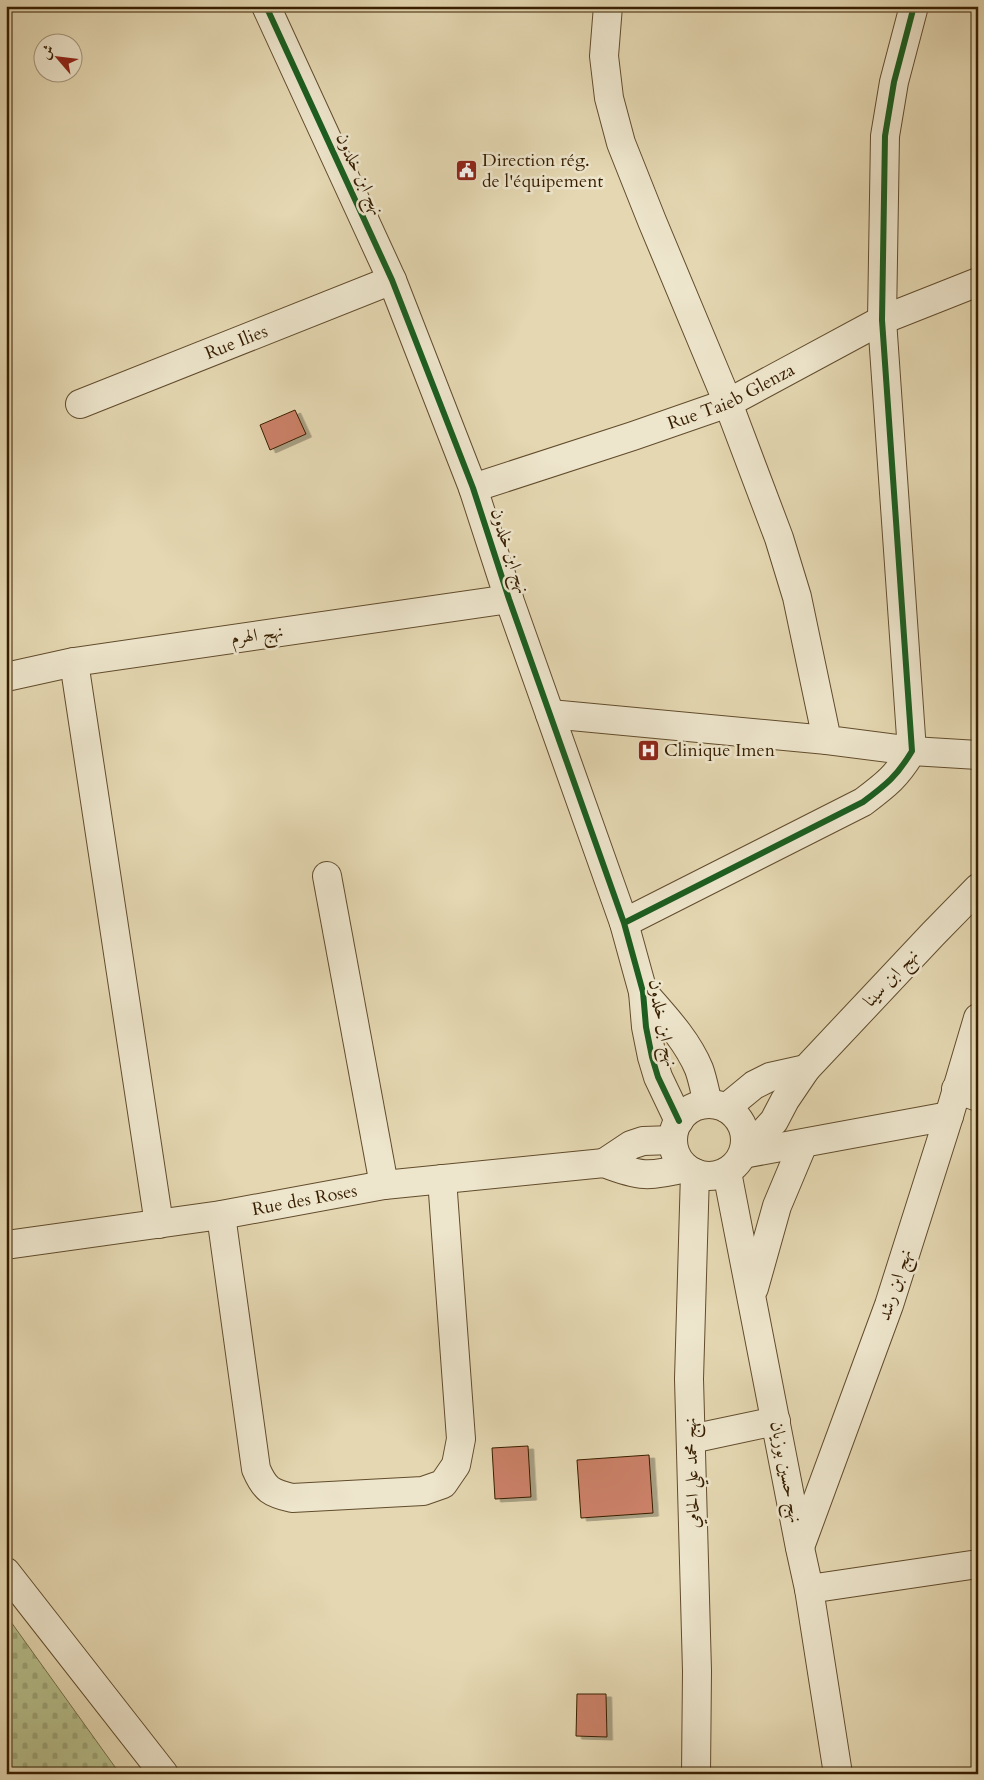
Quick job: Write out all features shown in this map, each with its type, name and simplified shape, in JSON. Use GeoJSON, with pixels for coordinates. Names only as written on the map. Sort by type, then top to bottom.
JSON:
{"type":"FeatureCollection","features":[{"type":"Feature","properties":{"kind":"street","name":"نهج ابن خلدون"},"geometry":{"type":"LineString","coordinates":[[266,6],[392,280],[473,488],[509,599],[624,923],[643,992],[646,1027],[652,1057],[676,1131]]}},
{"type":"Feature","properties":{"kind":"street"},"geometry":{"type":"LineString","coordinates":[[608,6],[604,56],[610,98],[621,143],[655,230],[728,402],[790,570],[827,740]]}},
{"type":"Feature","properties":{"kind":"street"},"geometry":{"type":"LineString","coordinates":[[624,923],[863,802],[885,786],[901,770],[912,750],[882,320],[885,136],[894,82],[914,6]]}},
{"type":"Feature","properties":{"kind":"street","name":"Rue Ilies"},"geometry":{"type":"LineString","coordinates":[[80,404],[392,280]]}},
{"type":"Feature","properties":{"kind":"street","name":"Rue Taieb Glenza"},"geometry":{"type":"LineString","coordinates":[[473,488],[633,436],[728,402],[882,320],[978,282]]}},
{"type":"Feature","properties":{"kind":"street","name":"نهج الهرم"},"geometry":{"type":"LineString","coordinates":[[6,676],[74,662],[509,599]]}},
{"type":"Feature","properties":{"kind":"street"},"geometry":{"type":"LineString","coordinates":[[74,662],[159,1224]]}},
{"type":"Feature","properties":{"kind":"street"},"geometry":{"type":"LineString","coordinates":[[550,714],[978,755]]}},
{"type":"Feature","properties":{"kind":"street"},"geometry":{"type":"LineString","coordinates":[[326,876],[384,1185]]}},
{"type":"Feature","properties":{"kind":"street","name":"نهج ابن سينا"},"geometry":{"type":"LineString","coordinates":[[739,1157],[774,1121],[784,1100],[806,1069],[932,934],[978,888]]}},
{"type":"Feature","properties":{"kind":"street","name":"نهج ابن خلدون"},"geometry":{"type":"LineString","coordinates":[[643,992],[679,1035],[691,1053],[717,1106]]}},
{"type":"Feature","properties":{"kind":"street","name":"نهج ابن رشد"},"geometry":{"type":"LineString","coordinates":[[800,1548],[889,1305],[950,1116],[967,1093],[978,1018]]}},
{"type":"Feature","properties":{"kind":"street"},"geometry":{"type":"LineString","coordinates":[[717,1106],[754,1084],[770,1077],[806,1069]]}},
{"type":"Feature","properties":{"kind":"street"},"geometry":{"type":"LineString","coordinates":[[739,1157],[744,1130],[737,1116],[717,1106],[697,1106],[686,1112],[676,1131],[675,1151],[679,1160],[690,1170],[705,1176],[717,1176],[739,1157],[950,1116]]}},
{"type":"Feature","properties":{"kind":"street","name":"Rue des Roses"},"geometry":{"type":"LineString","coordinates":[[6,1245],[221,1215],[384,1185],[604,1162],[631,1145],[676,1131]]}},
{"type":"Feature","properties":{"kind":"street"},"geometry":{"type":"LineString","coordinates":[[752,1295],[776,1206],[803,1144]]}},
{"type":"Feature","properties":{"kind":"street","name":"نهج حسين بوزيان"},"geometry":{"type":"LineString","coordinates":[[739,1157],[752,1295],[809,1589],[838,1774]]}},
{"type":"Feature","properties":{"kind":"street","name":"Rue des Roses"},"geometry":{"type":"LineString","coordinates":[[604,1162],[626,1171],[646,1175],[690,1170]]}},
{"type":"Feature","properties":{"kind":"street","name":"نهج محمد علي الحامي"},"geometry":{"type":"LineString","coordinates":[[690,1170],[689,1379],[697,1671],[696,1774]]}},
{"type":"Feature","properties":{"kind":"street"},"geometry":{"type":"LineString","coordinates":[[221,1215],[256,1469],[262,1484],[276,1494],[292,1498],[424,1491],[443,1484],[456,1465],[461,1439],[442,1179]]}},
{"type":"Feature","properties":{"kind":"street"},"geometry":{"type":"LineString","coordinates":[[691,1439],[776,1421]]}},
{"type":"Feature","properties":{"kind":"street"},"geometry":{"type":"LineString","coordinates":[[809,1589],[978,1564]]}},
{"type":"Feature","properties":{"kind":"street"},"geometry":{"type":"LineString","coordinates":[[6,1572],[164,1774]]}},
{"type":"Feature","properties":{"kind":"green space"},"geometry":{"type":"Polygon","coordinates":[[[6,1615],[120,1774],[6,1774],[6,1615]]]}},
{"type":"Feature","properties":{"kind":"building"},"geometry":{"type":"Polygon","coordinates":[[[295,410],[306,434],[270,450],[260,425],[295,410]]]}},
{"type":"Feature","properties":{"kind":"building"},"geometry":{"type":"Polygon","coordinates":[[[528,1446],[531,1497],[495,1499],[492,1448],[528,1446]]]}},
{"type":"Feature","properties":{"kind":"building"},"geometry":{"type":"Polygon","coordinates":[[[649,1455],[653,1513],[581,1518],[577,1460],[649,1455]]]}},
{"type":"Feature","properties":{"kind":"building"},"geometry":{"type":"Polygon","coordinates":[[[577,1694],[606,1694],[607,1737],[576,1736],[577,1694]]]}},
{"type":"Feature","properties":{"kind":"cycle path"},"geometry":{"type":"LineString","coordinates":[[266,6],[392,280],[473,488],[509,599],[624,923],[643,992],[646,1027],[652,1057],[658,1077],[679,1121]]}},
{"type":"Feature","properties":{"kind":"cycle path"},"geometry":{"type":"LineString","coordinates":[[624,923],[863,802],[891,779],[912,751],[882,320],[885,136],[894,82],[914,6]]}},
{"type":"Feature","properties":{"kind":"place","name":"Direction rég. de l'équipement"},"geometry":{"type":"Point","coordinates":[466,170]}},
{"type":"Feature","properties":{"kind":"place","name":"Clinique Imen"},"geometry":{"type":"Point","coordinates":[648,750]}}]}
